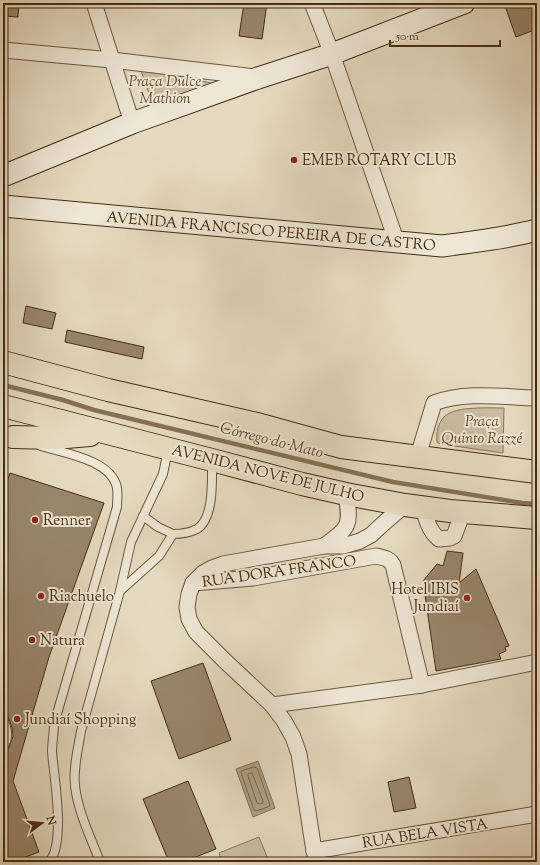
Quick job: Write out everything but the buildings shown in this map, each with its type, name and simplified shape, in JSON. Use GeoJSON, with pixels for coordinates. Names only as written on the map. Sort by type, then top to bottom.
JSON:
{"type":"FeatureCollection","features":[{"type":"Feature","properties":{"kind":"main road"},"geometry":{"type":"LineString","coordinates":[[3,362],[108,390],[261,425],[341,447],[537,472]]}},
{"type":"Feature","properties":{"kind":"main road","name":"AVENIDA NOVE DE JULHO"},"geometry":{"type":"LineString","coordinates":[[3,406],[302,484],[346,494],[414,506],[463,512],[537,518]]}},
{"type":"Feature","properties":{"kind":"main road"},"geometry":{"type":"LineString","coordinates":[[8,436],[54,438],[109,434]]}},
{"type":"Feature","properties":{"kind":"street"},"geometry":{"type":"LineString","coordinates":[[94,3],[132,123]]}},
{"type":"Feature","properties":{"kind":"street"},"geometry":{"type":"LineString","coordinates":[[312,3],[332,54],[397,243]]}},
{"type":"Feature","properties":{"kind":"street"},"geometry":{"type":"LineString","coordinates":[[3,176],[132,123],[258,78],[332,54],[464,3]]}},
{"type":"Feature","properties":{"kind":"street"},"geometry":{"type":"LineString","coordinates":[[3,50],[112,60],[258,78]]}},
{"type":"Feature","properties":{"kind":"street","name":"AVENIDA FRANCISCO PEREIRA DE CASTRO"},"geometry":{"type":"LineString","coordinates":[[3,206],[442,246],[480,242],[537,230]]}},
{"type":"Feature","properties":{"kind":"street"},"geometry":{"type":"LineString","coordinates":[[418,456],[434,403],[448,398],[463,397],[488,396],[537,398]]}},
{"type":"Feature","properties":{"kind":"street"},"geometry":{"type":"LineString","coordinates":[[324,546],[346,528],[349,516],[346,494]]}},
{"type":"Feature","properties":{"kind":"street"},"geometry":{"type":"LineString","coordinates":[[193,584],[203,573],[223,564],[324,546],[343,546],[360,541],[371,535],[385,522],[414,506],[428,523],[434,535],[439,539],[450,538],[454,536],[463,512]]}},
{"type":"Feature","properties":{"kind":"street","name":"RUA DORA FRANCO"},"geometry":{"type":"LineString","coordinates":[[315,858],[299,754],[293,737],[284,721],[272,705],[196,632],[189,619],[187,607],[189,594],[193,584],[253,578],[376,556],[386,558],[390,560],[393,565],[398,581],[422,685]]}},
{"type":"Feature","properties":{"kind":"street"},"geometry":{"type":"LineString","coordinates":[[272,705],[422,685],[537,662]]}},
{"type":"Feature","properties":{"kind":"street","name":"RUA BELA VISTA"},"geometry":{"type":"LineString","coordinates":[[315,858],[537,814]]}},
{"type":"Feature","properties":{"kind":"lane"},"geometry":{"type":"LineString","coordinates":[[8,436],[93,462],[104,468],[112,475],[117,488],[117,507],[54,724],[52,750],[57,809],[57,845],[54,856],[49,862]]}},
{"type":"Feature","properties":{"kind":"lane"},"geometry":{"type":"LineString","coordinates":[[100,862],[80,806],[75,786],[75,771],[81,731],[120,591],[131,542],[163,474],[168,449]]}},
{"type":"Feature","properties":{"kind":"lane"},"geometry":{"type":"LineString","coordinates":[[143,516],[158,527],[173,534],[184,534],[197,529],[205,520],[209,506],[212,460]]}},
{"type":"Feature","properties":{"kind":"lane"},"geometry":{"type":"LineString","coordinates":[[120,591],[159,556],[173,534]]}},
{"type":"Feature","properties":{"kind":"lane"},"geometry":{"type":"LineString","coordinates":[[3,718],[8,734],[7,742],[3,747]]}},
{"type":"Feature","properties":{"kind":"green space","name":"Praça Dulce Mathion"},"geometry":{"type":"Polygon","coordinates":[[[140,68],[216,84],[155,110],[140,68]]]}},
{"type":"Feature","properties":{"kind":"green space","name":"Praça Quinto Razzé"},"geometry":{"type":"Polygon","coordinates":[[[473,408],[504,408],[503,453],[440,444],[437,442],[437,431],[439,424],[445,416],[450,413],[473,408]]]}},
{"type":"Feature","properties":{"kind":"green space"},"geometry":{"type":"Polygon","coordinates":[[[259,837],[268,859],[261,862],[222,862],[219,853],[259,837]]]}},
{"type":"Feature","properties":{"kind":"water"},"geometry":{"type":"Polygon","coordinates":[[[258,761],[275,808],[253,817],[236,769],[258,761]]]}},
{"type":"Feature","properties":{"kind":"waterway","name":"Córrego do Mato"},"geometry":{"type":"LineString","coordinates":[[3,385],[63,400],[94,410],[393,482],[522,503],[537,504]]}},
{"type":"Feature","properties":{"kind":"place","name":"EMEB ROTARY CLUB"},"geometry":{"type":"Point","coordinates":[294,160]}},
{"type":"Feature","properties":{"kind":"place","name":"Renner"},"geometry":{"type":"Point","coordinates":[35,520]}},
{"type":"Feature","properties":{"kind":"place","name":"Riachuelo"},"geometry":{"type":"Point","coordinates":[41,596]}},
{"type":"Feature","properties":{"kind":"place","name":"Hotel IBIS Jundiaí"},"geometry":{"type":"Point","coordinates":[467,598]}},
{"type":"Feature","properties":{"kind":"place","name":"Natura"},"geometry":{"type":"Point","coordinates":[32,640]}},
{"type":"Feature","properties":{"kind":"place","name":"Jundiaí Shopping"},"geometry":{"type":"Point","coordinates":[17,719]}}]}
